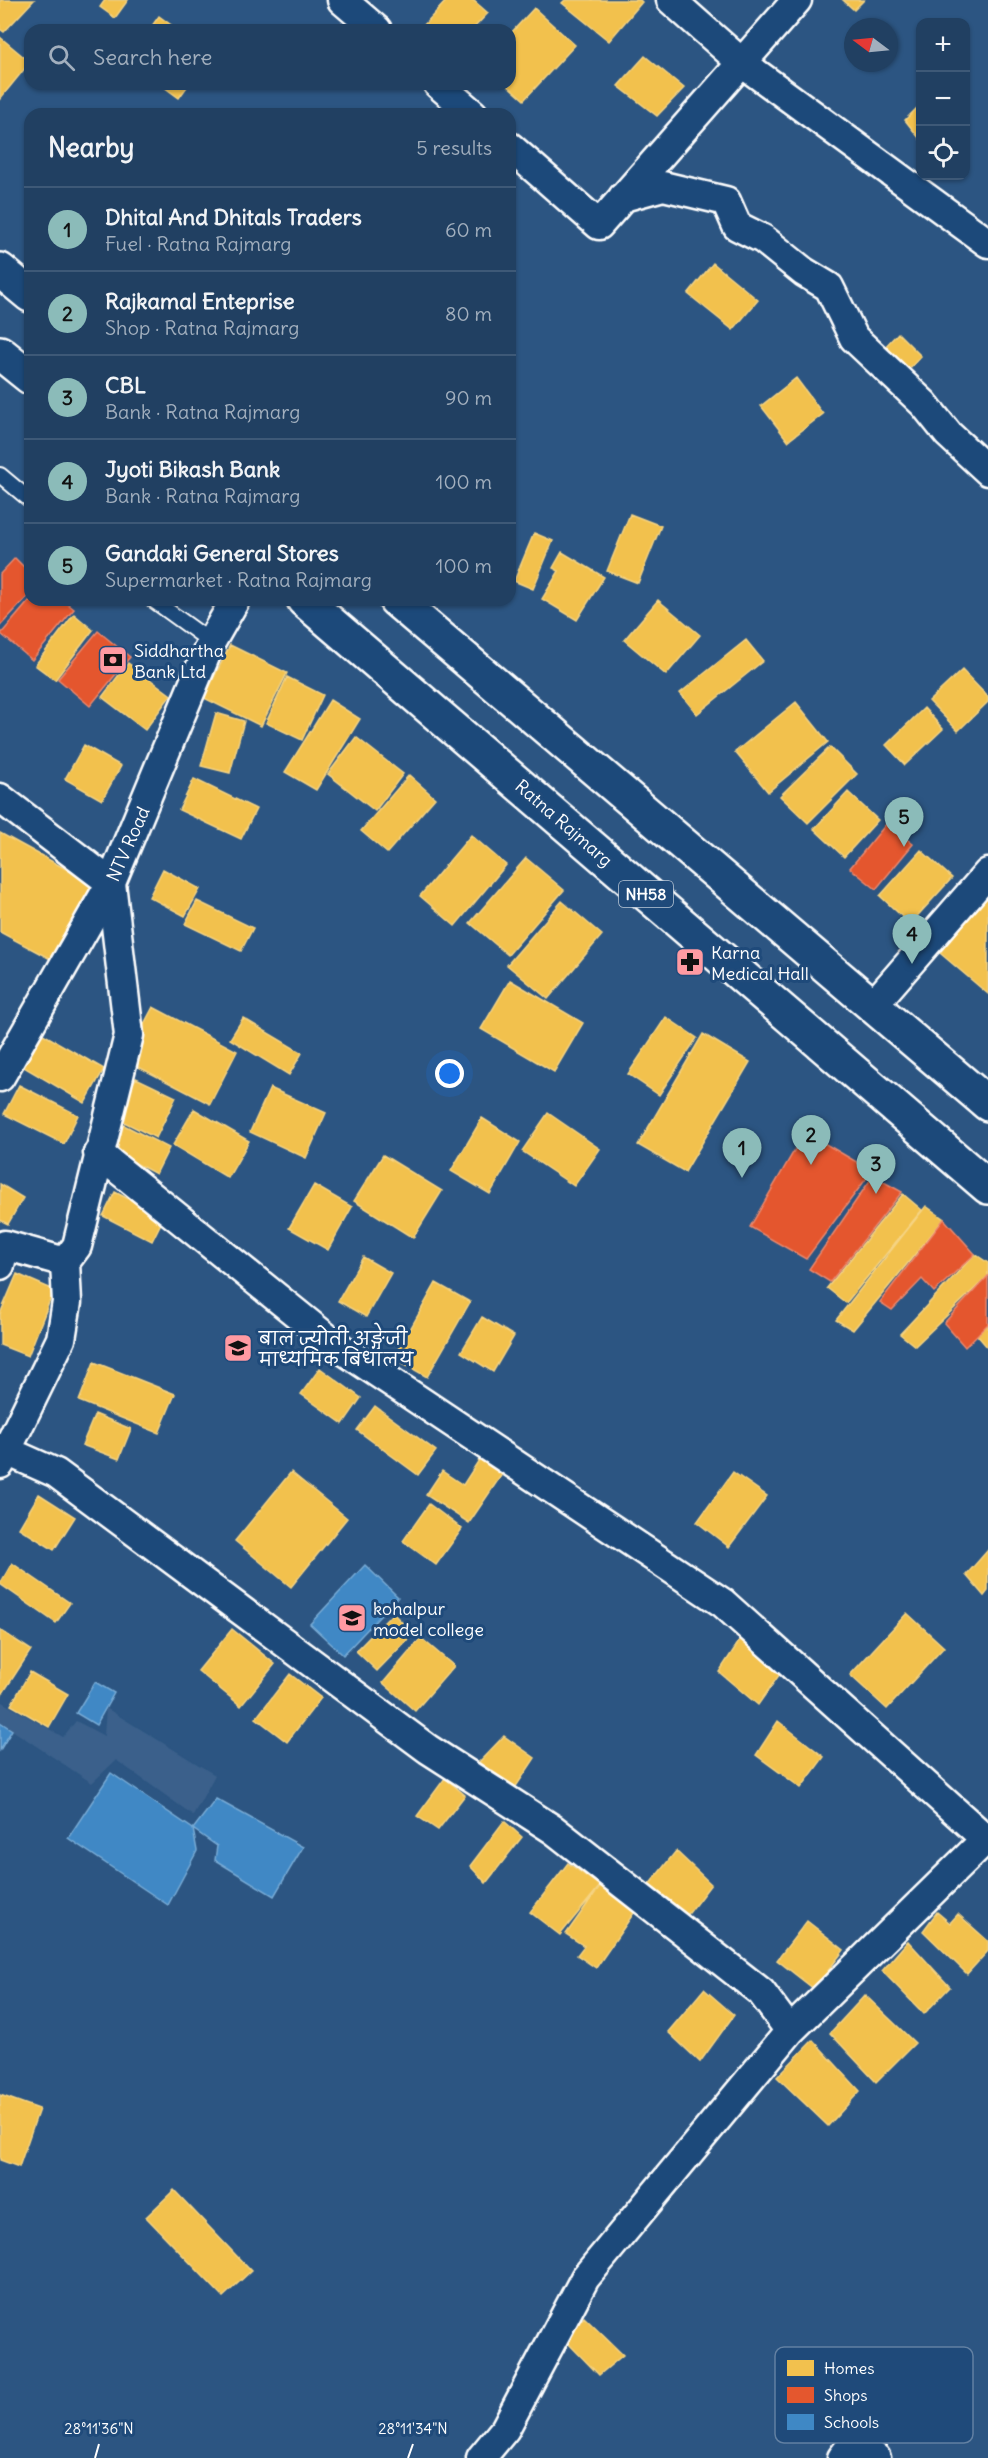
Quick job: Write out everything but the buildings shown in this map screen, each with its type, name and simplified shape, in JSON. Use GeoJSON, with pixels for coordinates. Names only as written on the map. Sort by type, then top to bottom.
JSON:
{"type":"FeatureCollection","features":[{"type":"Feature","properties":{"kind":"highway"},"geometry":{"type":"LineString","coordinates":[[0,270],[24,290]]}},
{"type":"Feature","properties":{"kind":"highway"},"geometry":{"type":"LineString","coordinates":[[0,353],[24,372]]}},
{"type":"Feature","properties":{"kind":"highway","name":"Ratna Rajmarg"},"geometry":{"type":"LineString","coordinates":[[311,606],[988,1187]]}},
{"type":"Feature","properties":{"kind":"highway"},"geometry":{"type":"LineString","coordinates":[[403,606],[988,1104]]}},
{"type":"Feature","properties":{"kind":"street"},"geometry":{"type":"LineString","coordinates":[[342,0],[370,24]]}},
{"type":"Feature","properties":{"kind":"street"},"geometry":{"type":"LineString","coordinates":[[671,0],[741,63],[988,243]]}},
{"type":"Feature","properties":{"kind":"street"},"geometry":{"type":"LineString","coordinates":[[516,152],[599,225],[797,0]]}},
{"type":"Feature","properties":{"kind":"street"},"geometry":{"type":"LineString","coordinates":[[445,90],[466,108]]}},
{"type":"Feature","properties":{"kind":"street"},"geometry":{"type":"LineString","coordinates":[[623,197],[663,186],[726,201],[737,226],[763,239],[804,272],[829,287],[854,338],[924,404],[948,434],[988,471]]}},
{"type":"Feature","properties":{"kind":"street","name":"NTV Road"},"geometry":{"type":"LineString","coordinates":[[0,1077],[111,883],[211,642],[232,606]]}},
{"type":"Feature","properties":{"kind":"street"},"geometry":{"type":"LineString","coordinates":[[0,798],[111,883],[129,1035],[77,1246],[64,1262],[67,1302],[61,1339],[2,1455],[56,1473],[428,1749],[554,1830],[761,1992],[790,2031]]}},
{"type":"Feature","properties":{"kind":"street"},"geometry":{"type":"LineString","coordinates":[[873,1005],[988,873]]}},
{"type":"Feature","properties":{"kind":"street"},"geometry":{"type":"LineString","coordinates":[[98,1154],[333,1343],[723,1603],[987,1840],[790,2031],[585,2278],[505,2429],[481,2458]]}},
{"type":"Feature","properties":{"kind":"street"},"geometry":{"type":"LineString","coordinates":[[2,1251],[64,1262]]}},
{"type":"Feature","properties":{"kind":"street"},"geometry":{"type":"LineString","coordinates":[[842,2458],[853,2443]]}},
{"type":"Feature","properties":{"kind":"street"},"geometry":{"type":"LineString","coordinates":[[855,2443],[876,2458]]}},
{"type":"Feature","properties":{"kind":"lane"},"geometry":{"type":"LineString","coordinates":[[0,475],[24,495]]}},
{"type":"Feature","properties":{"kind":"lane"},"geometry":{"type":"LineString","coordinates":[[161,606],[211,642]]}},
{"type":"Feature","properties":{"kind":"shaded area"},"geometry":{"type":"Polygon","coordinates":[[[0,1701],[63,1737],[76,1721],[104,1736],[106,1708],[215,1775],[193,1815],[116,1760],[92,1783],[0,1722],[0,1701]]]}},
{"type":"Feature","properties":{"kind":"place","name":"Siddhartha Bank Ltd"},"geometry":{"type":"Point","coordinates":[113,660]}},
{"type":"Feature","properties":{"kind":"place","name":"Gandaki General Stores"},"geometry":{"type":"Point","coordinates":[904,847]}},
{"type":"Feature","properties":{"kind":"place","name":"Karna Medical Hall"},"geometry":{"type":"Point","coordinates":[690,962]}},
{"type":"Feature","properties":{"kind":"place","name":"Jyoti Bikash Bank"},"geometry":{"type":"Point","coordinates":[912,964]}},
{"type":"Feature","properties":{"kind":"place","name":"Rajkamal Enteprise"},"geometry":{"type":"Point","coordinates":[811,1165]}},
{"type":"Feature","properties":{"kind":"place","name":"Dhital And Dhitals Traders"},"geometry":{"type":"Point","coordinates":[742,1178]}},
{"type":"Feature","properties":{"kind":"place","name":"CBL"},"geometry":{"type":"Point","coordinates":[876,1194]}},
{"type":"Feature","properties":{"kind":"place","name":"बाल ज्योती अङ्ग्रेजी माध्यमिक बिधालय"},"geometry":{"type":"Point","coordinates":[238,1348]}},
{"type":"Feature","properties":{"kind":"place","name":"kohalpur model college"},"geometry":{"type":"Point","coordinates":[352,1618]}}]}
